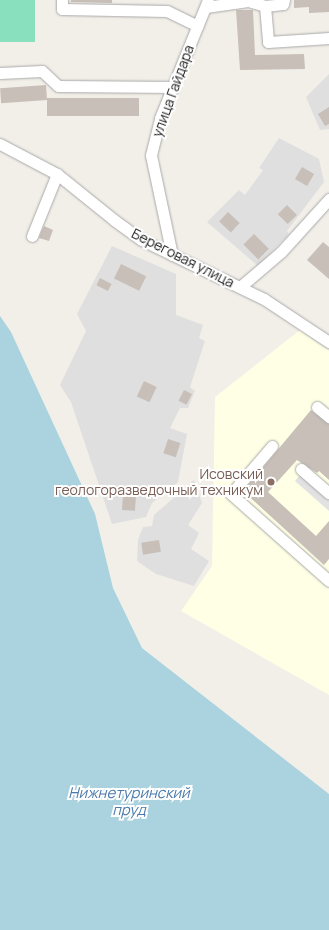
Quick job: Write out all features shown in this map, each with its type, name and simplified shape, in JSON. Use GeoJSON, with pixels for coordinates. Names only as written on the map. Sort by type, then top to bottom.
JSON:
{"type":"FeatureCollection","features":[{"type":"Feature","properties":{"kind":"street"},"geometry":{"type":"LineString","coordinates":[[62,0],[62,9],[168,11],[198,26]]}},
{"type":"Feature","properties":{"kind":"street"},"geometry":{"type":"LineString","coordinates":[[207,3],[248,1],[265,6],[283,4],[284,0]]}},
{"type":"Feature","properties":{"kind":"street","name":"улица Гайдара"},"geometry":{"type":"LineString","coordinates":[[172,255],[151,154],[160,118],[207,3]]}},
{"type":"Feature","properties":{"kind":"street"},"geometry":{"type":"LineString","coordinates":[[265,6],[268,42],[329,38]]}},
{"type":"Feature","properties":{"kind":"street"},"geometry":{"type":"LineString","coordinates":[[0,73],[42,71],[58,86],[173,87]]}},
{"type":"Feature","properties":{"kind":"street","name":"Береговая улица"},"geometry":{"type":"LineString","coordinates":[[0,144],[57,174],[114,220],[142,240],[264,299],[329,342]]}},
{"type":"Feature","properties":{"kind":"street"},"geometry":{"type":"LineString","coordinates":[[32,236],[57,174]]}},
{"type":"Feature","properties":{"kind":"street"},"geometry":{"type":"LineString","coordinates":[[240,287],[281,252],[329,199]]}},
{"type":"Feature","properties":{"kind":"street"},"geometry":{"type":"LineString","coordinates":[[317,407],[329,418]]}},
{"type":"Feature","properties":{"kind":"street"},"geometry":{"type":"LineString","coordinates":[[272,446],[231,494],[329,581]]}},
{"type":"Feature","properties":{"kind":"street"},"geometry":{"type":"LineString","coordinates":[[301,469],[329,493]]}},
{"type":"Feature","properties":{"kind":"shaded area"},"geometry":{"type":"Polygon","coordinates":[[[329,74],[329,129],[320,130],[306,97],[329,74]]]}},
{"type":"Feature","properties":{"kind":"shaded area"},"geometry":{"type":"Polygon","coordinates":[[[279,138],[319,159],[324,182],[287,231],[289,234],[258,266],[207,222],[239,190],[245,195],[263,170],[259,168],[279,138]]]}},
{"type":"Feature","properties":{"kind":"shaded area"},"geometry":{"type":"Polygon","coordinates":[[[112,246],[176,274],[176,315],[203,325],[199,338],[205,341],[190,387],[195,391],[188,408],[180,408],[170,428],[187,434],[178,482],[152,503],[146,517],[112,524],[71,402],[60,385],[86,331],[77,314],[112,246]]]}},
{"type":"Feature","properties":{"kind":"shaded area","name":"Исовский геологоразведочный техникум"},"geometry":{"type":"Polygon","coordinates":[[[300,330],[329,351],[329,695],[181,611],[212,566],[215,397],[300,330]]]}},
{"type":"Feature","properties":{"kind":"shaded area"},"geometry":{"type":"Polygon","coordinates":[[[305,469],[329,490],[329,511],[295,481],[305,469]]]}},
{"type":"Feature","properties":{"kind":"shaded area"},"geometry":{"type":"Polygon","coordinates":[[[194,480],[202,503],[188,525],[199,533],[191,549],[209,561],[194,586],[156,574],[137,561],[138,540],[143,527],[152,526],[154,515],[194,480]]]}},
{"type":"Feature","properties":{"kind":"green space"},"geometry":{"type":"Polygon","coordinates":[[[0,0],[35,0],[35,42],[0,42],[0,0]]]}},
{"type":"Feature","properties":{"kind":"water","name":"Нижнетуринский пруд"},"geometry":{"type":"Polygon","coordinates":[[[0,316],[11,332],[95,514],[113,588],[142,648],[329,794],[329,930],[0,930],[0,316]]]}},
{"type":"Feature","properties":{"kind":"building"},"geometry":{"type":"Polygon","coordinates":[[[71,0],[112,0],[112,3],[71,2],[71,0]]]}},
{"type":"Feature","properties":{"kind":"building"},"geometry":{"type":"Polygon","coordinates":[[[294,0],[329,0],[329,12],[309,13],[309,7],[294,8],[294,0]]]}},
{"type":"Feature","properties":{"kind":"building"},"geometry":{"type":"Polygon","coordinates":[[[236,10],[253,10],[255,55],[304,54],[305,69],[240,70],[236,10]]]}},
{"type":"Feature","properties":{"kind":"building"},"geometry":{"type":"Polygon","coordinates":[[[46,85],[47,100],[1,103],[0,88],[46,85]]]}},
{"type":"Feature","properties":{"kind":"building"},"geometry":{"type":"Polygon","coordinates":[[[47,98],[139,98],[139,116],[47,116],[47,98]]]}},
{"type":"Feature","properties":{"kind":"building"},"geometry":{"type":"Polygon","coordinates":[[[329,107],[329,124],[325,126],[318,114],[329,107]]]}},
{"type":"Feature","properties":{"kind":"building"},"geometry":{"type":"Polygon","coordinates":[[[302,167],[314,174],[307,186],[295,179],[302,167]]]}},
{"type":"Feature","properties":{"kind":"building"},"geometry":{"type":"Polygon","coordinates":[[[287,205],[297,215],[288,224],[278,214],[287,205]]]}},
{"type":"Feature","properties":{"kind":"building"},"geometry":{"type":"Polygon","coordinates":[[[228,212],[240,223],[231,232],[219,222],[228,212]]]}},
{"type":"Feature","properties":{"kind":"building"},"geometry":{"type":"Polygon","coordinates":[[[44,226],[53,230],[49,241],[39,238],[44,226]]]}},
{"type":"Feature","properties":{"kind":"building"},"geometry":{"type":"Polygon","coordinates":[[[254,234],[269,249],[258,259],[243,245],[254,234]]]}},
{"type":"Feature","properties":{"kind":"building"},"geometry":{"type":"Polygon","coordinates":[[[323,242],[329,247],[329,279],[307,260],[323,242]]]}},
{"type":"Feature","properties":{"kind":"building"},"geometry":{"type":"Polygon","coordinates":[[[121,264],[146,276],[139,291],[114,278],[121,264]]]}},
{"type":"Feature","properties":{"kind":"building"},"geometry":{"type":"Polygon","coordinates":[[[100,278],[112,284],[108,291],[96,285],[100,278]]]}},
{"type":"Feature","properties":{"kind":"building"},"geometry":{"type":"Polygon","coordinates":[[[144,381],[157,387],[150,402],[137,396],[144,381]]]}},
{"type":"Feature","properties":{"kind":"building"},"geometry":{"type":"Polygon","coordinates":[[[184,390],[192,394],[187,405],[179,401],[184,390]]]}},
{"type":"Feature","properties":{"kind":"building"},"geometry":{"type":"Polygon","coordinates":[[[311,410],[329,424],[329,480],[319,471],[317,473],[297,460],[268,492],[316,536],[329,521],[329,559],[324,565],[243,491],[311,410]]]}},
{"type":"Feature","properties":{"kind":"building"},"geometry":{"type":"Polygon","coordinates":[[[168,439],[180,443],[176,457],[163,453],[168,439]]]}},
{"type":"Feature","properties":{"kind":"building"},"geometry":{"type":"Polygon","coordinates":[[[123,495],[136,496],[135,511],[122,510],[123,495]]]}},
{"type":"Feature","properties":{"kind":"building"},"geometry":{"type":"Polygon","coordinates":[[[159,540],[161,552],[143,555],[141,543],[159,540]]]}},
{"type":"Feature","properties":{"kind":"place","name":"Исовский геологоразведочный техникум"},"geometry":{"type":"Point","coordinates":[271,482]}}]}
